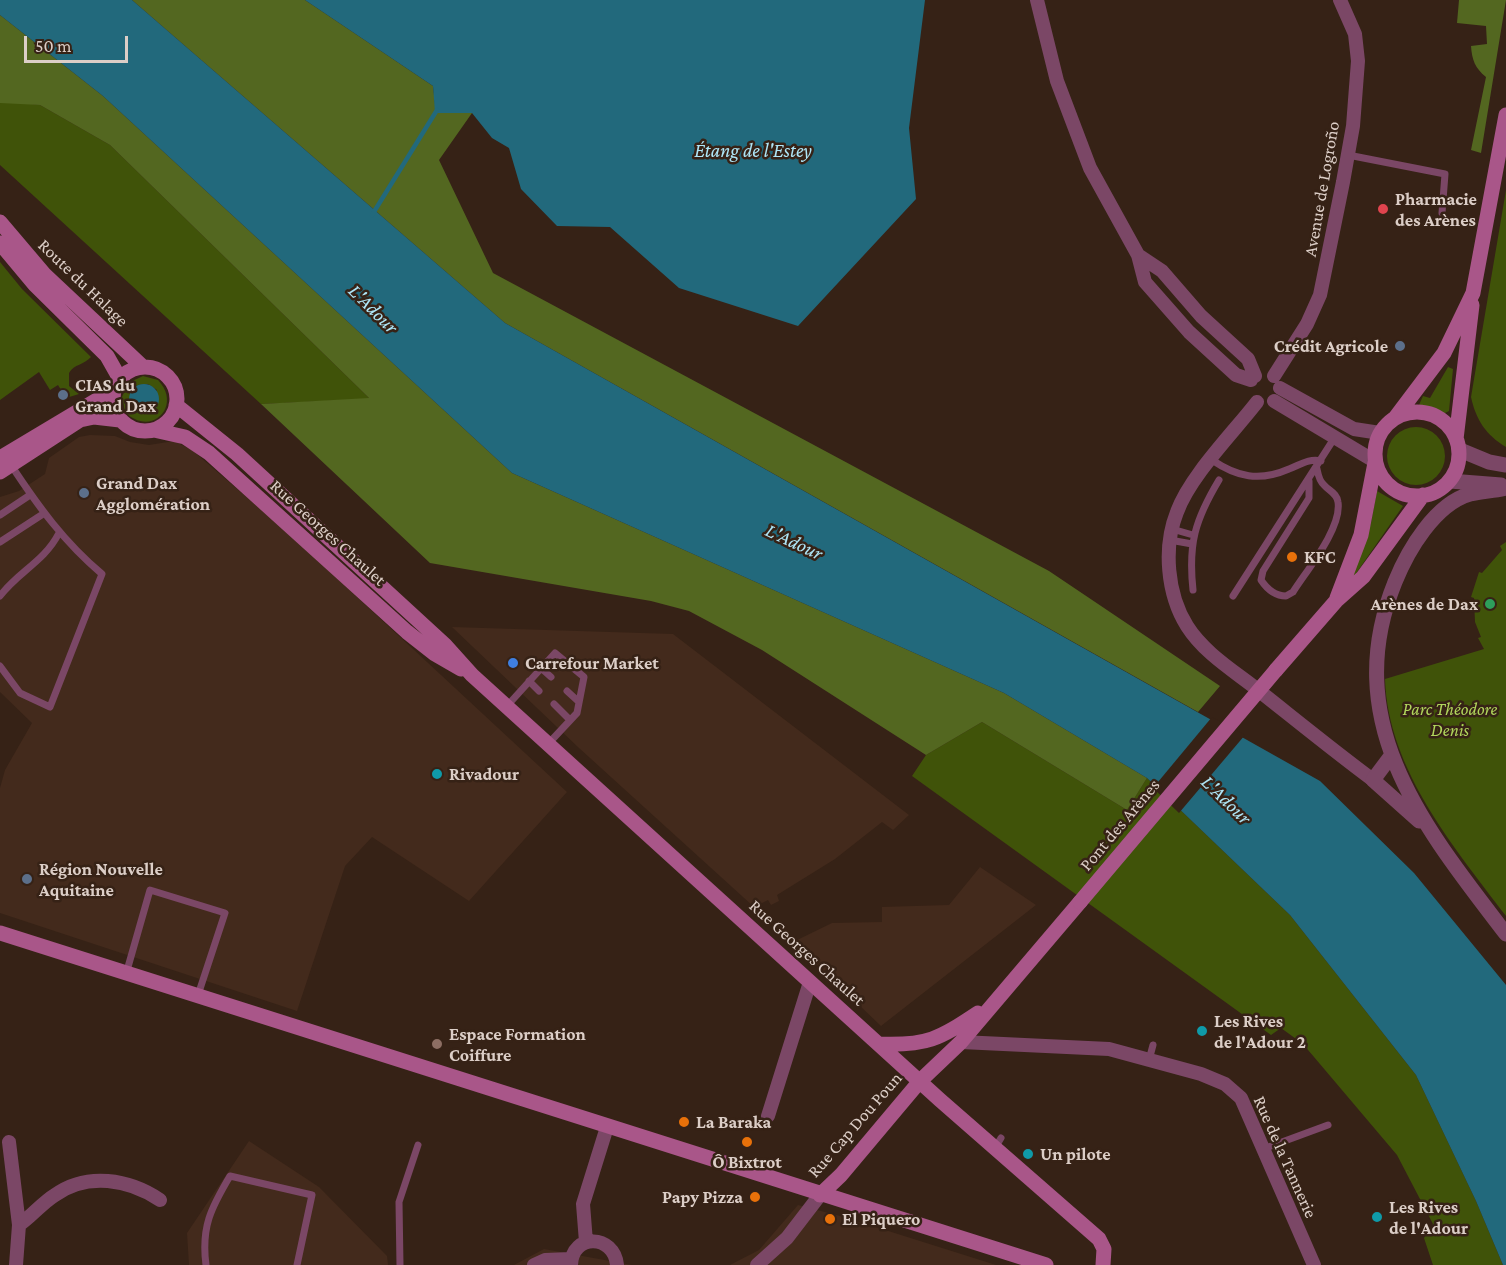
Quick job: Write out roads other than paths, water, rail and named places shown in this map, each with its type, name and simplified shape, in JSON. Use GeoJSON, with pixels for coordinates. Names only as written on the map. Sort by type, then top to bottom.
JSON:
{"type":"FeatureCollection","features":[{"type":"Feature","properties":{"kind":"main road"},"geometry":{"type":"LineString","coordinates":[[1376,462],[1383,480],[1392,488],[1403,494],[1423,495],[1432,493],[1450,481],[1458,465],[1473,293],[1506,115]]}},
{"type":"Feature","properties":{"kind":"main road","name":"Route du Halage"},"geometry":{"type":"LineString","coordinates":[[0,222],[45,275],[143,367]]}},
{"type":"Feature","properties":{"kind":"main road","name":"Route du Halage"},"geometry":{"type":"LineString","coordinates":[[0,243],[35,285],[107,356],[120,379]]}},
{"type":"Feature","properties":{"kind":"main road"},"geometry":{"type":"LineString","coordinates":[[1336,601],[1361,535],[1376,462],[1376,444],[1380,433],[1395,418],[1444,353],[1473,293]]}},
{"type":"Feature","properties":{"kind":"main road"},"geometry":{"type":"LineString","coordinates":[[4,465],[80,420],[94,417],[120,420],[132,429],[143,432],[164,425],[172,416],[176,405],[175,388],[166,375],[143,367],[127,373],[120,379],[113,394],[113,403],[120,420]]}},
{"type":"Feature","properties":{"kind":"main road"},"geometry":{"type":"LineString","coordinates":[[4,465],[97,400],[113,394]]}},
{"type":"Feature","properties":{"kind":"main road","name":"Rue Georges Chaulet"},"geometry":{"type":"LineString","coordinates":[[176,405],[272,485],[445,645],[472,675],[920,1081],[998,1143],[1099,1239],[1104,1249],[1103,1265]]}},
{"type":"Feature","properties":{"kind":"main road"},"geometry":{"type":"LineString","coordinates":[[1395,418],[1410,412],[1435,415],[1445,422],[1458,445]]}},
{"type":"Feature","properties":{"kind":"main road","name":"Rue Georges Chaulet"},"geometry":{"type":"LineString","coordinates":[[154,430],[186,438],[209,453],[407,632],[435,654],[472,675]]}},
{"type":"Feature","properties":{"kind":"main road"},"geometry":{"type":"LineString","coordinates":[[1336,601],[1363,577],[1423,495]]}},
{"type":"Feature","properties":{"kind":"main road","name":"Pont des Arènes"},"geometry":{"type":"LineString","coordinates":[[993,1002],[1336,601]]}},
{"type":"Feature","properties":{"kind":"main road"},"geometry":{"type":"LineString","coordinates":[[0,933],[1046,1265]]}},
{"type":"Feature","properties":{"kind":"main road"},"geometry":{"type":"LineString","coordinates":[[879,1044],[917,1045],[942,1037],[993,1002]]}},
{"type":"Feature","properties":{"kind":"main road","name":"Rue Cap Dou Poun"},"geometry":{"type":"LineString","coordinates":[[820,1195],[841,1175],[920,1081],[961,1042],[993,1002]]}},
{"type":"Feature","properties":{"kind":"street","name":"Avenue de Logroño"},"geometry":{"type":"LineString","coordinates":[[1276,388],[1320,295],[1348,155],[1358,54],[1355,34],[1340,0]]}},
{"type":"Feature","properties":{"kind":"street"},"geometry":{"type":"LineString","coordinates":[[1037,4],[1057,81],[1090,168],[1138,255],[1145,282],[1190,332],[1236,375],[1253,378],[1264,373],[1276,388],[1335,437],[1376,462]]}},
{"type":"Feature","properties":{"kind":"street"},"geometry":{"type":"LineString","coordinates":[[1138,255],[1161,271],[1201,316],[1248,359],[1253,378],[1251,394],[1257,402],[1266,404],[1276,388]]}},
{"type":"Feature","properties":{"kind":"street"},"geometry":{"type":"LineString","coordinates":[[1276,388],[1354,429],[1380,433]]}},
{"type":"Feature","properties":{"kind":"street"},"geometry":{"type":"LineString","coordinates":[[1257,402],[1212,460],[1178,510],[1171,535],[1169,572],[1176,599],[1187,626],[1212,654],[1372,780],[1436,837]]}},
{"type":"Feature","properties":{"kind":"street"},"geometry":{"type":"LineString","coordinates":[[1458,445],[1489,462],[1506,465]]}},
{"type":"Feature","properties":{"kind":"street"},"geometry":{"type":"LineString","coordinates":[[1450,481],[1506,487]]}},
{"type":"Feature","properties":{"kind":"street"},"geometry":{"type":"LineString","coordinates":[[1506,487],[1468,495],[1446,508],[1424,528],[1403,561],[1382,621],[1376,680],[1381,722],[1403,785],[1436,837],[1506,934]]}},
{"type":"Feature","properties":{"kind":"street"},"geometry":{"type":"LineString","coordinates":[[1372,780],[1391,756]]}},
{"type":"Feature","properties":{"kind":"street"},"geometry":{"type":"LineString","coordinates":[[768,1116],[810,982]]}},
{"type":"Feature","properties":{"kind":"street","name":"Rue de la Tannerie"},"geometry":{"type":"LineString","coordinates":[[961,1042],[1051,1051],[1109,1049],[1201,1074],[1225,1084],[1241,1098],[1314,1265]]}},
{"type":"Feature","properties":{"kind":"street"},"geometry":{"type":"LineString","coordinates":[[586,1242],[583,1204],[607,1127]]}},
{"type":"Feature","properties":{"kind":"street"},"geometry":{"type":"LineString","coordinates":[[9,1142],[19,1225],[16,1265]]}},
{"type":"Feature","properties":{"kind":"street"},"geometry":{"type":"LineString","coordinates":[[19,1225],[54,1195],[71,1185],[90,1182],[124,1183],[147,1191],[159,1200]]}},
{"type":"Feature","properties":{"kind":"street"},"geometry":{"type":"LineString","coordinates":[[757,1265],[787,1238],[820,1195]]}},
{"type":"Feature","properties":{"kind":"street"},"geometry":{"type":"LineString","coordinates":[[534,1265],[546,1260],[571,1262],[579,1246],[594,1240],[608,1245],[614,1251],[617,1265]]}},
{"type":"Feature","properties":{"kind":"lane"},"geometry":{"type":"LineString","coordinates":[[1348,155],[1441,172],[1446,178],[1442,213]]}},
{"type":"Feature","properties":{"kind":"lane"},"geometry":{"type":"LineString","coordinates":[[1233,596],[1317,469],[1335,437]]}},
{"type":"Feature","properties":{"kind":"lane"},"geometry":{"type":"LineString","coordinates":[[1212,460],[1232,473],[1244,476],[1286,471],[1313,459],[1321,461]]}},
{"type":"Feature","properties":{"kind":"lane"},"geometry":{"type":"LineString","coordinates":[[0,666],[20,693],[50,707],[102,574],[77,553],[59,533],[4,465]]}},
{"type":"Feature","properties":{"kind":"lane"},"geometry":{"type":"LineString","coordinates":[[1309,481],[1309,498],[1263,571],[1262,580],[1266,587],[1280,596],[1293,592],[1330,534],[1337,518],[1339,500],[1333,491],[1323,485],[1317,469]]}},
{"type":"Feature","properties":{"kind":"lane"},"geometry":{"type":"LineString","coordinates":[[1193,590],[1190,558],[1193,535],[1201,509],[1219,480]]}},
{"type":"Feature","properties":{"kind":"lane"},"geometry":{"type":"LineString","coordinates":[[0,515],[30,495]]}},
{"type":"Feature","properties":{"kind":"lane"},"geometry":{"type":"LineString","coordinates":[[0,542],[43,514]]}},
{"type":"Feature","properties":{"kind":"lane"},"geometry":{"type":"LineString","coordinates":[[0,596],[9,585],[49,551],[59,533]]}},
{"type":"Feature","properties":{"kind":"lane"},"geometry":{"type":"LineString","coordinates":[[1171,535],[1193,535]]}},
{"type":"Feature","properties":{"kind":"lane"},"geometry":{"type":"LineString","coordinates":[[1171,535],[1192,544]]}},
{"type":"Feature","properties":{"kind":"lane"},"geometry":{"type":"LineString","coordinates":[[507,706],[555,653],[584,677],[577,713],[548,744]]}},
{"type":"Feature","properties":{"kind":"lane"},"geometry":{"type":"LineString","coordinates":[[541,668],[551,677]]}},
{"type":"Feature","properties":{"kind":"lane"},"geometry":{"type":"LineString","coordinates":[[529,681],[539,691]]}},
{"type":"Feature","properties":{"kind":"lane"},"geometry":{"type":"LineString","coordinates":[[567,691],[579,702]]}},
{"type":"Feature","properties":{"kind":"lane"},"geometry":{"type":"LineString","coordinates":[[554,704],[570,720]]}},
{"type":"Feature","properties":{"kind":"lane"},"geometry":{"type":"LineString","coordinates":[[126,974],[150,890],[225,913],[197,997]]}},
{"type":"Feature","properties":{"kind":"lane"},"geometry":{"type":"LineString","coordinates":[[1149,1060],[1153,1045]]}},
{"type":"Feature","properties":{"kind":"lane"},"geometry":{"type":"LineString","coordinates":[[1263,1149],[1328,1125]]}},
{"type":"Feature","properties":{"kind":"lane"},"geometry":{"type":"LineString","coordinates":[[400,1265],[399,1203],[418,1145]]}},
{"type":"Feature","properties":{"kind":"lane"},"geometry":{"type":"LineString","coordinates":[[206,1265],[203,1239],[212,1206],[230,1176],[312,1195],[297,1265]]}},
{"type":"Feature","properties":{"kind":"water","name":"L'Adour"},"geometry":{"type":"Polygon","coordinates":[[[0,0],[132,0],[505,323],[1320,781],[1414,873],[1506,985],[1506,1265],[1503,1265],[1476,1201],[1416,1075],[1290,915],[1147,778],[1004,693],[512,473],[103,96],[0,15],[0,0]]]}},
{"type":"Feature","properties":{"kind":"water","name":"Étang de l'Estey"},"geometry":{"type":"Polygon","coordinates":[[[305,0],[925,0],[909,128],[916,199],[798,326],[679,288],[610,227],[557,226],[521,189],[509,148],[492,138],[472,113],[435,113],[433,86],[305,0]]]}},
{"type":"Feature","properties":{"kind":"water"},"geometry":{"type":"Polygon","coordinates":[[[144,384],[155,388],[159,399],[155,410],[144,414],[133,410],[129,399],[133,388],[144,384]]]}},
{"type":"Feature","properties":{"kind":"waterway"},"geometry":{"type":"LineString","coordinates":[[372,215],[437,110]]}},
{"type":"Feature","properties":{"kind":"place","name":"Pharmacie des Arènes"},"geometry":{"type":"Point","coordinates":[1383,209]}},
{"type":"Feature","properties":{"kind":"place","name":"Crédit Agricole"},"geometry":{"type":"Point","coordinates":[1400,346]}},
{"type":"Feature","properties":{"kind":"place","name":"CIAS du Grand Dax"},"geometry":{"type":"Point","coordinates":[63,395]}},
{"type":"Feature","properties":{"kind":"place","name":"Grand Dax Agglomération"},"geometry":{"type":"Point","coordinates":[84,493]}},
{"type":"Feature","properties":{"kind":"place","name":"KFC"},"geometry":{"type":"Point","coordinates":[1292,557]}},
{"type":"Feature","properties":{"kind":"place","name":"Arènes de Dax"},"geometry":{"type":"Point","coordinates":[1490,604]}},
{"type":"Feature","properties":{"kind":"place","name":"Carrefour Market"},"geometry":{"type":"Point","coordinates":[513,663]}},
{"type":"Feature","properties":{"kind":"place","name":"Rivadour"},"geometry":{"type":"Point","coordinates":[437,774]}},
{"type":"Feature","properties":{"kind":"place","name":"Région Nouvelle Aquitaine"},"geometry":{"type":"Point","coordinates":[27,879]}},
{"type":"Feature","properties":{"kind":"place","name":"Les Rives de l'Adour 2"},"geometry":{"type":"Point","coordinates":[1202,1031]}},
{"type":"Feature","properties":{"kind":"place","name":"Espace Formation Coiffure"},"geometry":{"type":"Point","coordinates":[437,1044]}},
{"type":"Feature","properties":{"kind":"place","name":"La Baraka"},"geometry":{"type":"Point","coordinates":[684,1122]}},
{"type":"Feature","properties":{"kind":"place","name":"Ô Bixtrot"},"geometry":{"type":"Point","coordinates":[747,1142]}},
{"type":"Feature","properties":{"kind":"place","name":"Un pilote"},"geometry":{"type":"Point","coordinates":[1028,1154]}},
{"type":"Feature","properties":{"kind":"place","name":"Papy Pizza"},"geometry":{"type":"Point","coordinates":[755,1197]}},
{"type":"Feature","properties":{"kind":"place","name":"Les Rives de l'Adour"},"geometry":{"type":"Point","coordinates":[1377,1217]}},
{"type":"Feature","properties":{"kind":"place","name":"El Piquero"},"geometry":{"type":"Point","coordinates":[830,1219]}},
{"type":"Feature","properties":{"kind":"park label","name":"Parc Théodore Denis"},"geometry":{"type":"Point","coordinates":[1450,719]}}]}
